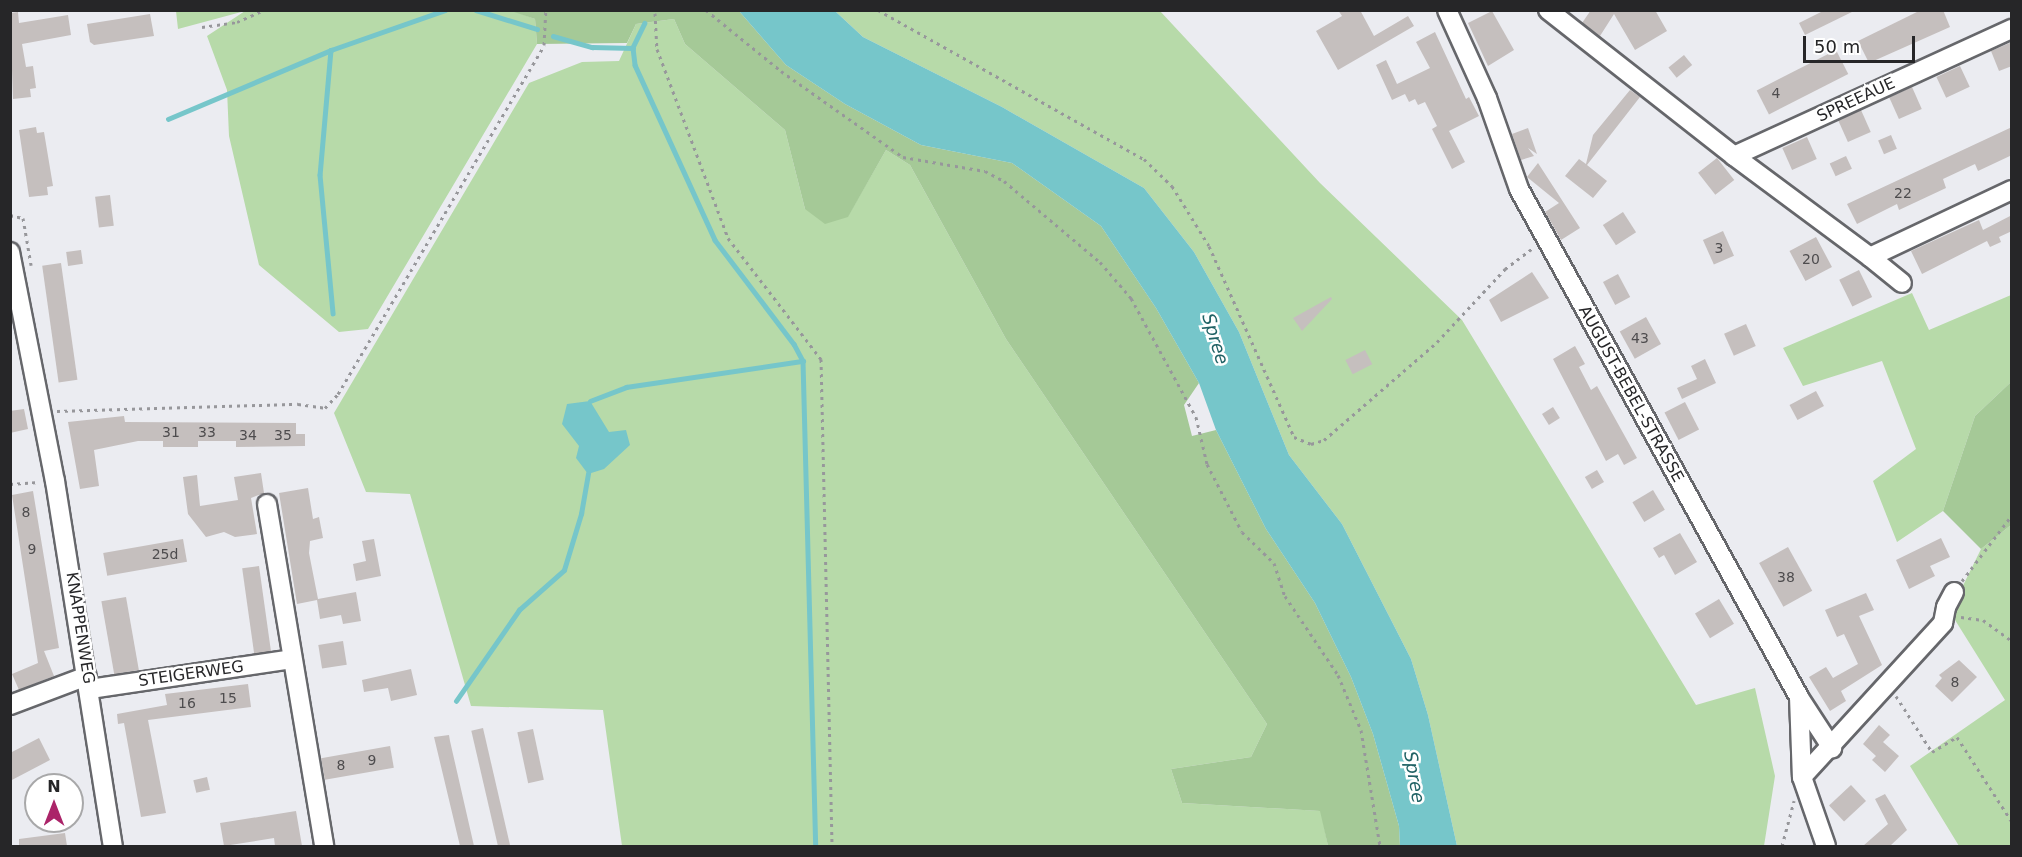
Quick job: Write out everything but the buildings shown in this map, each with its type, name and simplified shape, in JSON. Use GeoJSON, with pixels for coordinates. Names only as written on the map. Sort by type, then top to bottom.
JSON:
{"type":"FeatureCollection","features":[{"type":"Feature","properties":{"kind":"street"},"geometry":{"type":"LineString","coordinates":[[1548,10],[1734,156],[1902,283]]}},
{"type":"Feature","properties":{"kind":"street","name":"AUGUST-BEBEL-STRASSE"},"geometry":{"type":"LineString","coordinates":[[1452,12],[1487,98],[1519,189],[1799,697],[1803,777],[1826,846]]}},
{"type":"Feature","properties":{"kind":"street","name":"SPREEAUE"},"geometry":{"type":"LineString","coordinates":[[1734,156],[2012,29]]}},
{"type":"Feature","properties":{"kind":"street"},"geometry":{"type":"LineString","coordinates":[[1870,257],[2012,190]]}},
{"type":"Feature","properties":{"kind":"street","name":"KNAPPENWEG"},"geometry":{"type":"LineString","coordinates":[[10,252],[55,481],[113,846]]}},
{"type":"Feature","properties":{"kind":"street"},"geometry":{"type":"LineString","coordinates":[[267,504],[324,846]]}},
{"type":"Feature","properties":{"kind":"street"},"geometry":{"type":"LineString","coordinates":[[1803,777],[1833,748],[1943,623],[1946,607],[1954,592]]}},
{"type":"Feature","properties":{"kind":"street","name":"STEIGERWEG"},"geometry":{"type":"LineString","coordinates":[[10,705],[88,682],[292,659]]}},
{"type":"Feature","properties":{"kind":"street"},"geometry":{"type":"LineString","coordinates":[[1799,697],[1812,722],[1833,748]]}},
{"type":"Feature","properties":{"kind":"path"},"geometry":{"type":"LineString","coordinates":[[202,27],[237,22],[264,10]]}},
{"type":"Feature","properties":{"kind":"path"},"geometry":{"type":"LineString","coordinates":[[40,411],[298,404],[325,408],[338,394],[544,45],[546,10]]}},
{"type":"Feature","properties":{"kind":"path"},"geometry":{"type":"LineString","coordinates":[[643,10],[655,13],[667,10]]}},
{"type":"Feature","properties":{"kind":"path"},"geometry":{"type":"LineString","coordinates":[[706,10],[780,71],[903,157],[985,171],[1004,181],[1101,262],[1131,298],[1196,417],[1207,464],[1242,532],[1274,563],[1285,596],[1338,675],[1361,730],[1380,846]]}},
{"type":"Feature","properties":{"kind":"path"},"geometry":{"type":"LineString","coordinates":[[878,10],[1144,159],[1172,186],[1209,246],[1294,437],[1311,444],[1324,440],[1437,342],[1505,269],[1546,240]]}},
{"type":"Feature","properties":{"kind":"path"},"geometry":{"type":"LineString","coordinates":[[655,13],[657,48],[728,238],[821,359],[832,846]]}},
{"type":"Feature","properties":{"kind":"path"},"geometry":{"type":"LineString","coordinates":[[10,484],[55,481]]}},
{"type":"Feature","properties":{"kind":"path"},"geometry":{"type":"LineString","coordinates":[[1954,592],[2012,515]]}},
{"type":"Feature","properties":{"kind":"path"},"geometry":{"type":"LineString","coordinates":[[1943,623],[1964,616],[1983,620],[2012,641]]}},
{"type":"Feature","properties":{"kind":"path"},"geometry":{"type":"LineString","coordinates":[[1889,685],[1932,752],[1957,737],[2012,822]]}},
{"type":"Feature","properties":{"kind":"path"},"geometry":{"type":"LineString","coordinates":[[1782,846],[1803,777]]}},
{"type":"Feature","properties":{"kind":"green space"},"geometry":{"type":"Polygon","coordinates":[[[511,10],[535,19],[537,44],[368,329],[339,332],[259,265],[229,136],[227,90],[207,36],[245,11],[178,29],[176,11],[511,10]]]}},
{"type":"Feature","properties":{"kind":"green space"},"geometry":{"type":"Polygon","coordinates":[[[511,11],[739,11],[786,65],[845,104],[921,145],[1012,163],[1101,226],[1156,308],[1199,383],[1184,405],[1192,436],[1216,430],[1266,529],[1315,603],[1351,677],[1373,734],[1399,826],[1400,846],[1328,846],[1320,811],[1182,803],[1171,769],[1251,757],[1267,724],[1006,339],[910,165],[886,150],[848,217],[825,224],[805,209],[785,130],[685,44],[674,19],[636,24],[627,43],[537,44],[535,19],[511,11]]]}},
{"type":"Feature","properties":{"kind":"green space"},"geometry":{"type":"Polygon","coordinates":[[[835,11],[1160,11],[1320,183],[1462,320],[1696,705],[1755,688],[1775,776],[1764,846],[1457,846],[1428,715],[1411,659],[1342,524],[1289,455],[1239,332],[1194,252],[1144,188],[1002,107],[863,37],[835,11]]]}},
{"type":"Feature","properties":{"kind":"green space"},"geometry":{"type":"Polygon","coordinates":[[[674,19],[685,44],[785,130],[805,209],[848,216],[886,150],[910,165],[1006,339],[1267,724],[1251,757],[1171,769],[1182,803],[1321,811],[1328,846],[622,846],[603,710],[471,706],[410,494],[366,492],[334,413],[529,83],[582,62],[619,61],[636,24],[674,19]]]}},
{"type":"Feature","properties":{"kind":"green space"},"geometry":{"type":"Polygon","coordinates":[[[1912,293],[1929,330],[2011,295],[2011,382],[1975,416],[1943,511],[1897,542],[1873,481],[1916,449],[1882,361],[1803,386],[1783,348],[1912,293]]]}},
{"type":"Feature","properties":{"kind":"green space"},"geometry":{"type":"Polygon","coordinates":[[[2011,382],[2011,525],[1981,549],[1943,511],[1975,416],[2011,382]]]}},
{"type":"Feature","properties":{"kind":"green space"},"geometry":{"type":"Polygon","coordinates":[[[2011,525],[2011,846],[1959,846],[1910,766],[2005,700],[1950,612],[1981,549],[2011,525]]]}},
{"type":"Feature","properties":{"kind":"water","name":"Spree"},"geometry":{"type":"Polygon","coordinates":[[[739,11],[835,11],[863,37],[1002,107],[1144,188],[1194,252],[1239,332],[1289,455],[1342,524],[1411,659],[1428,715],[1457,846],[1400,846],[1399,826],[1373,734],[1351,677],[1315,603],[1266,529],[1216,430],[1199,383],[1156,308],[1101,226],[1012,163],[921,145],[845,104],[786,65],[739,11]]]}},
{"type":"Feature","properties":{"kind":"water"},"geometry":{"type":"Polygon","coordinates":[[[590,401],[609,432],[626,430],[630,445],[604,469],[588,474],[576,458],[579,446],[562,424],[567,404],[590,401]]]}},
{"type":"Feature","properties":{"kind":"waterway"},"geometry":{"type":"LineString","coordinates":[[168,119],[331,50],[445,10]]}},
{"type":"Feature","properties":{"kind":"waterway"},"geometry":{"type":"LineString","coordinates":[[476,10],[537,29]]}},
{"type":"Feature","properties":{"kind":"waterway"},"geometry":{"type":"LineString","coordinates":[[645,23],[633,48],[635,65],[715,240],[794,344],[803,361],[816,846]]}},
{"type":"Feature","properties":{"kind":"waterway"},"geometry":{"type":"LineString","coordinates":[[553,36],[592,47],[633,48]]}},
{"type":"Feature","properties":{"kind":"waterway"},"geometry":{"type":"LineString","coordinates":[[331,50],[320,175],[333,313]]}},
{"type":"Feature","properties":{"kind":"waterway"},"geometry":{"type":"LineString","coordinates":[[590,401],[626,387],[803,361]]}},
{"type":"Feature","properties":{"kind":"waterway"},"geometry":{"type":"LineString","coordinates":[[456,701],[519,610],[564,570],[581,514],[588,474]]}}]}
